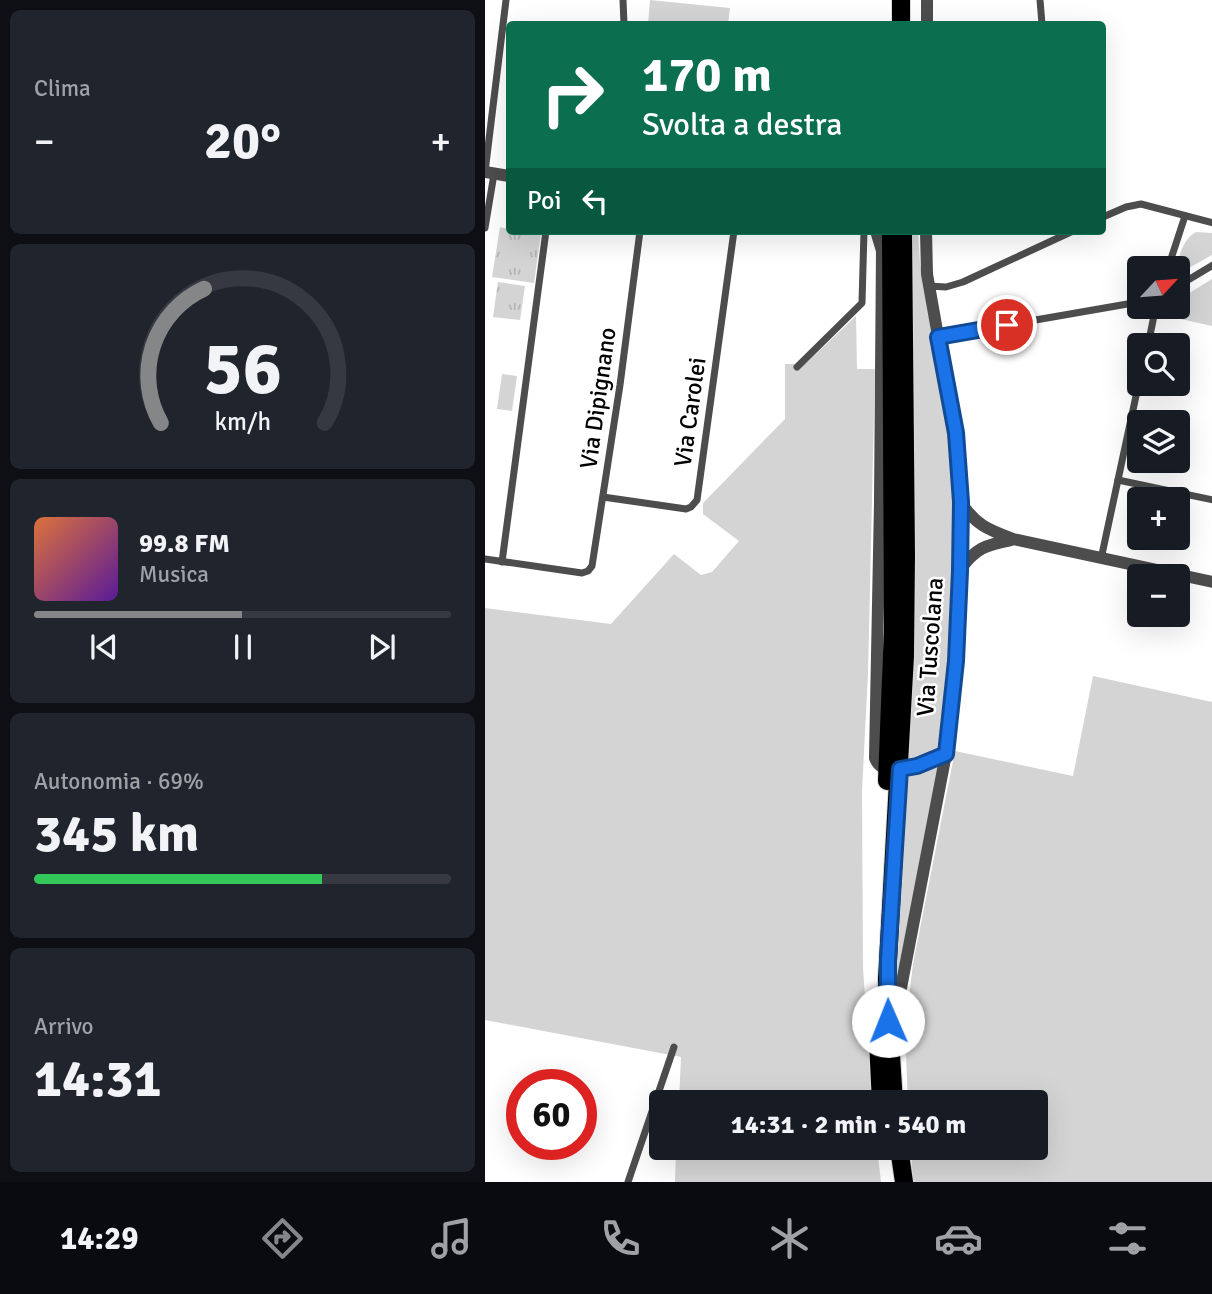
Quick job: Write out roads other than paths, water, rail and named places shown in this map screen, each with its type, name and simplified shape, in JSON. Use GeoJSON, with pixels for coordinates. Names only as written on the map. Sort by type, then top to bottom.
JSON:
{"type":"FeatureCollection","features":[{"type":"Feature","properties":{"kind":"main road"},"geometry":{"type":"LineString","coordinates":[[889,0],[889,21]]}},
{"type":"Feature","properties":{"kind":"main road"},"geometry":{"type":"LineString","coordinates":[[901,0],[901,21]]}},
{"type":"Feature","properties":{"kind":"main road","name":"Via Tuscolana"},"geometry":{"type":"LineString","coordinates":[[891,235],[894,769],[887,979],[893,1090]]}},
{"type":"Feature","properties":{"kind":"main road","name":"Via Tuscolana"},"geometry":{"type":"LineString","coordinates":[[880,1090],[876,968],[904,667],[906,581],[903,235]]}},
{"type":"Feature","properties":{"kind":"main road"},"geometry":{"type":"LineString","coordinates":[[889,1160],[892,1182]]}},
{"type":"Feature","properties":{"kind":"main road"},"geometry":{"type":"LineString","coordinates":[[901,1160],[904,1182]]}},
{"type":"Feature","properties":{"kind":"street"},"geometry":{"type":"LineString","coordinates":[[485,228],[506,0]]}},
{"type":"Feature","properties":{"kind":"street"},"geometry":{"type":"LineString","coordinates":[[623,0],[624,21]]}},
{"type":"Feature","properties":{"kind":"street"},"geometry":{"type":"LineString","coordinates":[[927,0],[927,21]]}},
{"type":"Feature","properties":{"kind":"street"},"geometry":{"type":"LineString","coordinates":[[1040,0],[1042,21]]}},
{"type":"Feature","properties":{"kind":"street"},"geometry":{"type":"LineString","coordinates":[[488,173],[506,176]]}},
{"type":"Feature","properties":{"kind":"street"},"geometry":{"type":"LineString","coordinates":[[1106,217],[1126,207],[1141,204],[1212,223]]}},
{"type":"Feature","properties":{"kind":"street"},"geometry":{"type":"LineString","coordinates":[[1172,256],[1185,216]]}},
{"type":"Feature","properties":{"kind":"street"},"geometry":{"type":"LineString","coordinates":[[485,559],[502,562],[545,235]]}},
{"type":"Feature","properties":{"kind":"street","name":"Via Dipignano"},"geometry":{"type":"LineString","coordinates":[[502,562],[582,573],[589,570],[593,562],[639,235]]}},
{"type":"Feature","properties":{"kind":"street","name":"Via Carolei"},"geometry":{"type":"LineString","coordinates":[[603,497],[686,509],[697,500],[733,235]]}},
{"type":"Feature","properties":{"kind":"street"},"geometry":{"type":"LineString","coordinates":[[797,367],[862,303],[864,235]]}},
{"type":"Feature","properties":{"kind":"street"},"geometry":{"type":"LineString","coordinates":[[877,235],[892,304]]}},
{"type":"Feature","properties":{"kind":"street","name":"Via Tuscolana"},"geometry":{"type":"LineString","coordinates":[[890,1065],[900,993],[946,754],[956,661],[960,571],[961,502],[956,433],[929,286],[926,235]]}},
{"type":"Feature","properties":{"kind":"street"},"geometry":{"type":"LineString","coordinates":[[929,286],[946,287],[961,283],[1064,235]]}},
{"type":"Feature","properties":{"kind":"street","name":"Via Tuscolana"},"geometry":{"type":"LineString","coordinates":[[882,249],[875,758],[878,765],[894,769]]}},
{"type":"Feature","properties":{"kind":"street"},"geometry":{"type":"LineString","coordinates":[[1190,279],[1212,265]]}},
{"type":"Feature","properties":{"kind":"street"},"geometry":{"type":"LineString","coordinates":[[938,337],[1127,304]]}},
{"type":"Feature","properties":{"kind":"street"},"geometry":{"type":"LineString","coordinates":[[1101,559],[1136,396]]}},
{"type":"Feature","properties":{"kind":"street"},"geometry":{"type":"LineString","coordinates":[[880,502],[893,430]]}},
{"type":"Feature","properties":{"kind":"street"},"geometry":{"type":"LineString","coordinates":[[1118,480],[1212,500]]}},
{"type":"Feature","properties":{"kind":"street"},"geometry":{"type":"LineString","coordinates":[[961,502],[982,527],[1013,539],[1212,582]]}},
{"type":"Feature","properties":{"kind":"street"},"geometry":{"type":"LineString","coordinates":[[960,571],[981,548],[1013,539]]}},
{"type":"Feature","properties":{"kind":"street"},"geometry":{"type":"LineString","coordinates":[[894,769],[917,766],[946,754]]}},
{"type":"Feature","properties":{"kind":"street"},"geometry":{"type":"LineString","coordinates":[[629,1182],[674,1047]]}}]}
